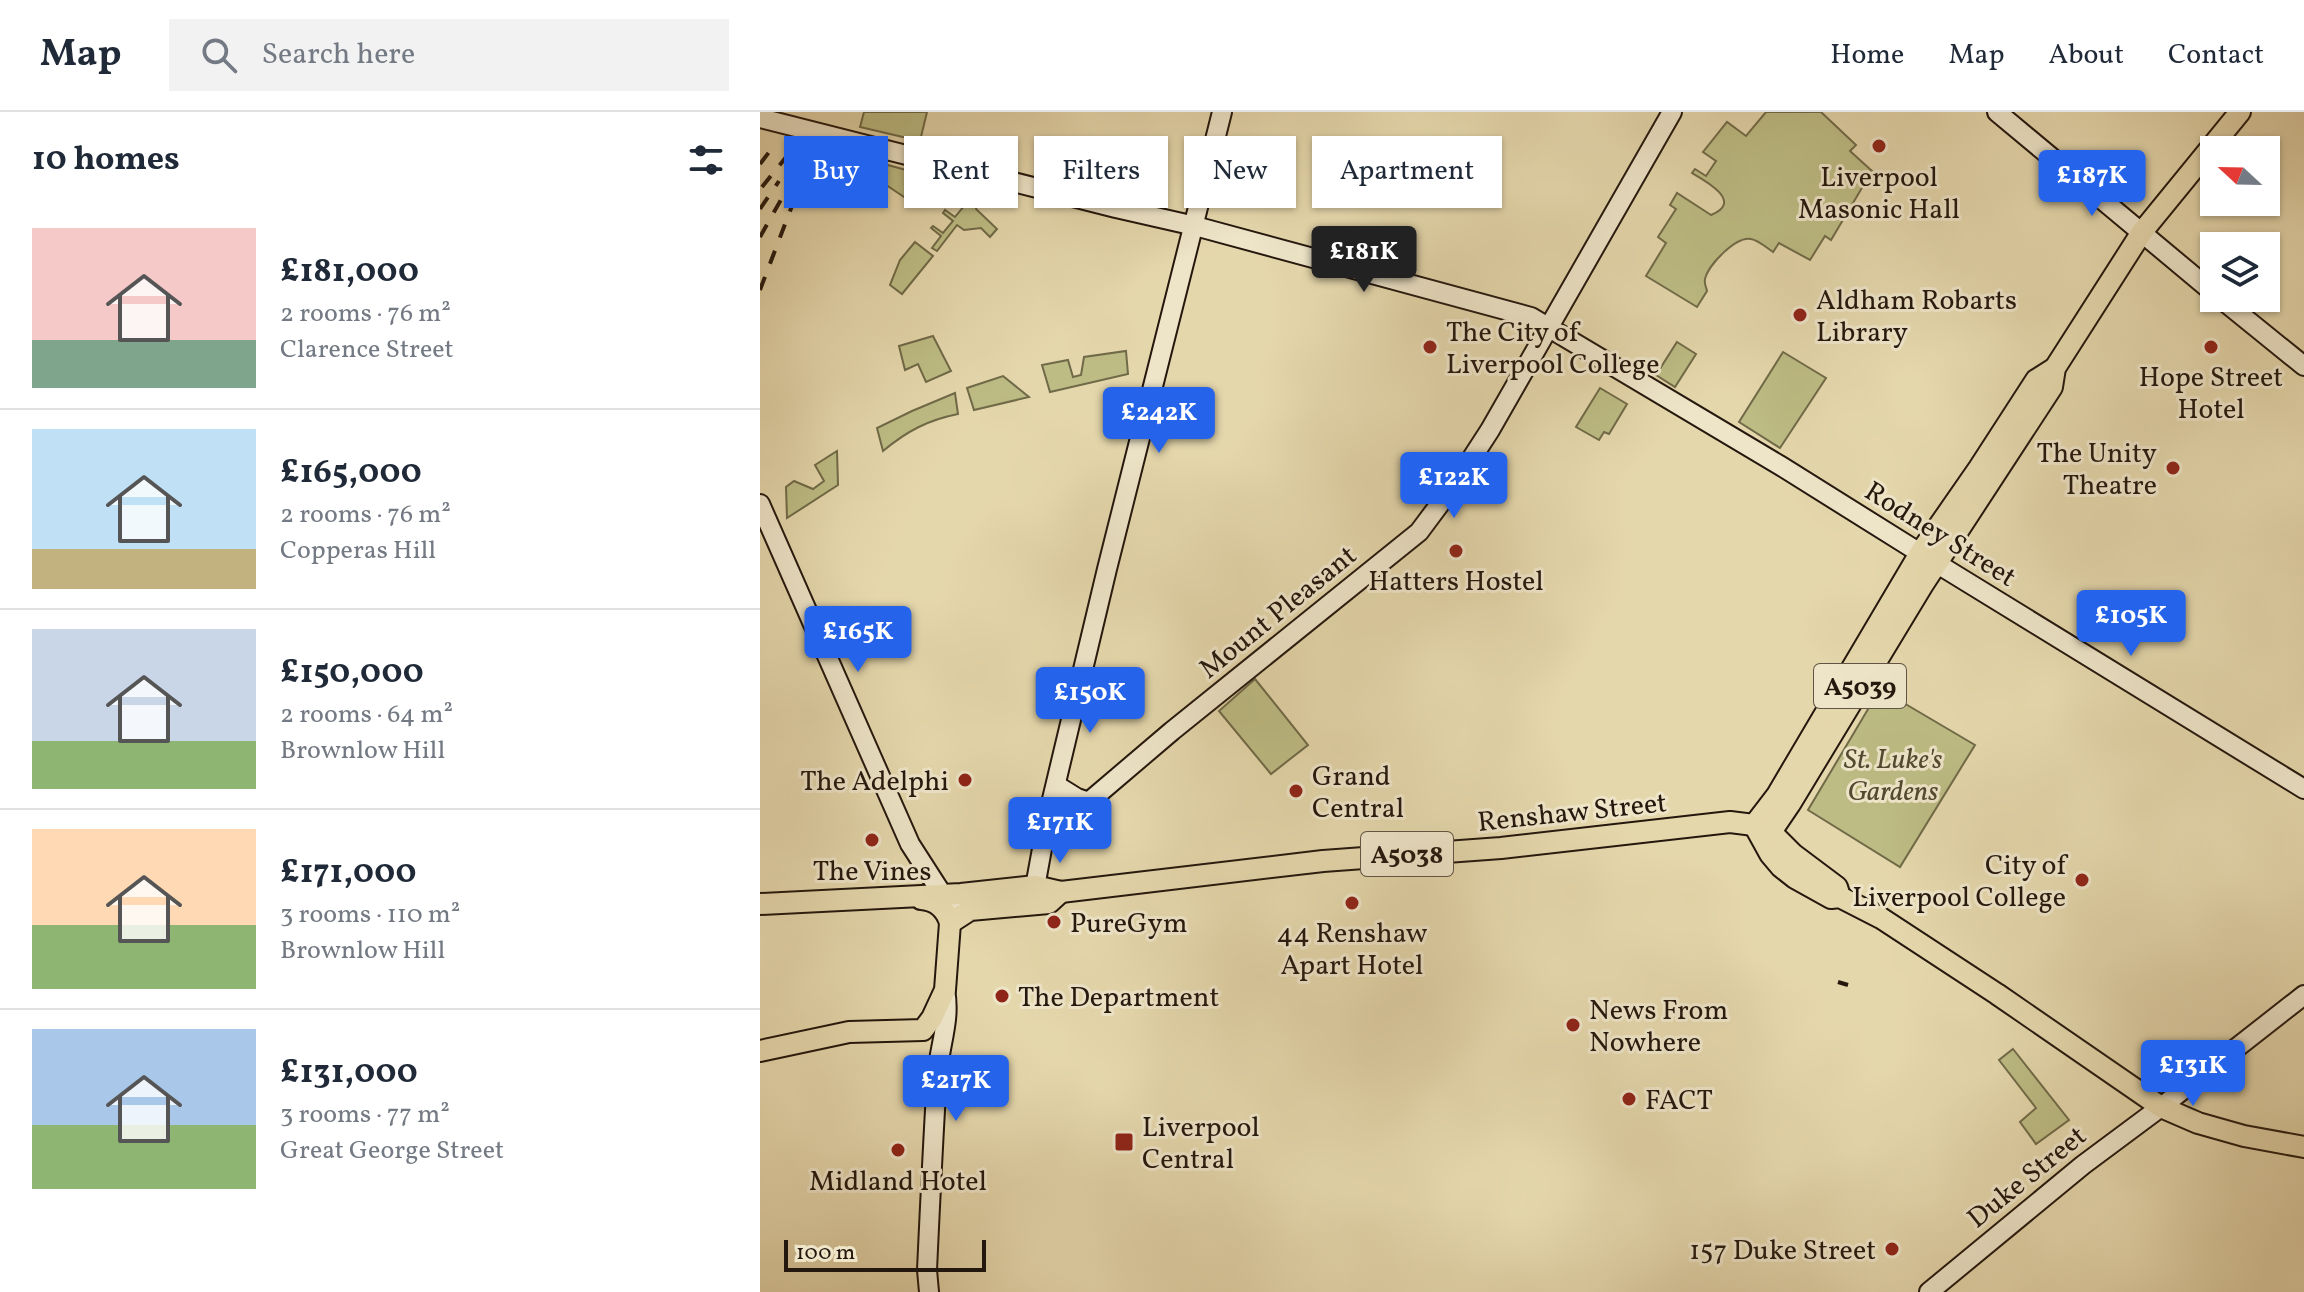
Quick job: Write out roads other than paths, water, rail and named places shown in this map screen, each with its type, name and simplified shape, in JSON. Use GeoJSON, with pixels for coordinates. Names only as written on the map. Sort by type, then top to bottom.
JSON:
{"type":"FeatureCollection","features":[{"type":"Feature","properties":{"kind":"main road","name":"A5039"},"geometry":{"type":"LineString","coordinates":[[1762,829],[1771,805],[1928,558],[2052,387],[2055,368],[2142,232],[2240,112]]}},
{"type":"Feature","properties":{"kind":"main road","name":"Renshaw Street"},"geometry":{"type":"LineString","coordinates":[[1034,895],[1049,903],[1061,892],[1337,859],[1501,848],[1730,822],[1762,829]]}},
{"type":"Feature","properties":{"kind":"main road"},"geometry":{"type":"LineString","coordinates":[[1762,829],[1770,854],[1795,878],[1831,898],[1840,897],[1873,913],[1966,972],[2161,1107],[2198,1123],[2244,1136],[2304,1147]]}},
{"type":"Feature","properties":{"kind":"main road","name":"A5038"},"geometry":{"type":"LineString","coordinates":[[950,923],[952,895],[1034,895]]}},
{"type":"Feature","properties":{"kind":"main road"},"geometry":{"type":"LineString","coordinates":[[760,904],[952,895]]}},
{"type":"Feature","properties":{"kind":"main road"},"geometry":{"type":"LineString","coordinates":[[760,1051],[849,1032],[923,1030],[945,990],[950,923],[938,904],[926,899],[826,900]]}},
{"type":"Feature","properties":{"kind":"street"},"geometry":{"type":"LineString","coordinates":[[1034,895],[1048,816],[1107,569],[1222,112]]}},
{"type":"Feature","properties":{"kind":"street","name":"Mount Pleasant"},"geometry":{"type":"LineString","coordinates":[[1048,816],[1078,811],[1419,532],[1490,430],[1672,112]]}},
{"type":"Feature","properties":{"kind":"street"},"geometry":{"type":"LineString","coordinates":[[1997,112],[2200,281]]}},
{"type":"Feature","properties":{"kind":"street","name":"Rodney Street"},"geometry":{"type":"LineString","coordinates":[[760,118],[1195,226],[1531,317],[1781,466],[2304,789]]}},
{"type":"Feature","properties":{"kind":"street"},"geometry":{"type":"LineString","coordinates":[[2237,312],[2304,366]]}},
{"type":"Feature","properties":{"kind":"street"},"geometry":{"type":"LineString","coordinates":[[763,517],[905,832],[952,895]]}},
{"type":"Feature","properties":{"kind":"street"},"geometry":{"type":"LineString","coordinates":[[1056,785],[1089,802]]}},
{"type":"Feature","properties":{"kind":"street"},"geometry":{"type":"LineString","coordinates":[[929,1292],[927,1270],[940,1053],[945,1040],[948,1006],[945,990]]}},
{"type":"Feature","properties":{"kind":"street","name":"Duke Street"},"geometry":{"type":"LineString","coordinates":[[1929,1292],[2083,1165],[2304,995]]}},
{"type":"Feature","properties":{"kind":"street"},"geometry":{"type":"LineString","coordinates":[[923,1030],[940,1053]]}},
{"type":"Feature","properties":{"kind":"railway"},"geometry":{"type":"LineString","coordinates":[[760,164],[776,143]]}},
{"type":"Feature","properties":{"kind":"railway"},"geometry":{"type":"LineString","coordinates":[[762,187],[784,160]]}},
{"type":"Feature","properties":{"kind":"railway"},"geometry":{"type":"LineString","coordinates":[[760,209],[779,181]]}},
{"type":"Feature","properties":{"kind":"railway"},"geometry":{"type":"LineString","coordinates":[[760,237],[784,194]]}},
{"type":"Feature","properties":{"kind":"railway"},"geometry":{"type":"LineString","coordinates":[[760,290],[791,208]]}},
{"type":"Feature","properties":{"kind":"railway"},"geometry":{"type":"LineString","coordinates":[[1838,982],[1848,985]]}},
{"type":"Feature","properties":{"kind":"place","name":"Liverpool Masonic Hall"},"geometry":{"type":"Point","coordinates":[1879,146]}},
{"type":"Feature","properties":{"kind":"place","name":"Aldham Robarts Library"},"geometry":{"type":"Point","coordinates":[1800,315]}},
{"type":"Feature","properties":{"kind":"place","name":"The City of Liverpool College"},"geometry":{"type":"Point","coordinates":[1430,347]}},
{"type":"Feature","properties":{"kind":"place","name":"Hope Street Hotel"},"geometry":{"type":"Point","coordinates":[2211,347]}},
{"type":"Feature","properties":{"kind":"place","name":"The Unity Theatre"},"geometry":{"type":"Point","coordinates":[2173,468]}},
{"type":"Feature","properties":{"kind":"place","name":"Hatters Hostel"},"geometry":{"type":"Point","coordinates":[1456,551]}},
{"type":"Feature","properties":{"kind":"place","name":"The Adelphi"},"geometry":{"type":"Point","coordinates":[965,780]}},
{"type":"Feature","properties":{"kind":"place","name":"Grand Central"},"geometry":{"type":"Point","coordinates":[1296,791]}},
{"type":"Feature","properties":{"kind":"place","name":"The Vines"},"geometry":{"type":"Point","coordinates":[872,840]}},
{"type":"Feature","properties":{"kind":"place","name":"City of Liverpool College"},"geometry":{"type":"Point","coordinates":[2082,880]}},
{"type":"Feature","properties":{"kind":"place","name":"44 Renshaw Apart Hotel"},"geometry":{"type":"Point","coordinates":[1352,903]}},
{"type":"Feature","properties":{"kind":"place","name":"PureGym"},"geometry":{"type":"Point","coordinates":[1054,922]}},
{"type":"Feature","properties":{"kind":"place","name":"The Department"},"geometry":{"type":"Point","coordinates":[1002,996]}},
{"type":"Feature","properties":{"kind":"place","name":"News From Nowhere"},"geometry":{"type":"Point","coordinates":[1573,1025]}},
{"type":"Feature","properties":{"kind":"place","name":"FACT"},"geometry":{"type":"Point","coordinates":[1629,1099]}},
{"type":"Feature","properties":{"kind":"place","name":"Liverpool Central"},"geometry":{"type":"Point","coordinates":[1124,1142]}},
{"type":"Feature","properties":{"kind":"place","name":"Midland Hotel"},"geometry":{"type":"Point","coordinates":[898,1150]}},
{"type":"Feature","properties":{"kind":"place","name":"157 Duke Street"},"geometry":{"type":"Point","coordinates":[1892,1249]}},
{"type":"Feature","properties":{"kind":"park label","name":"St. Luke's Gardens"},"geometry":{"type":"Point","coordinates":[1893,774]}}]}
